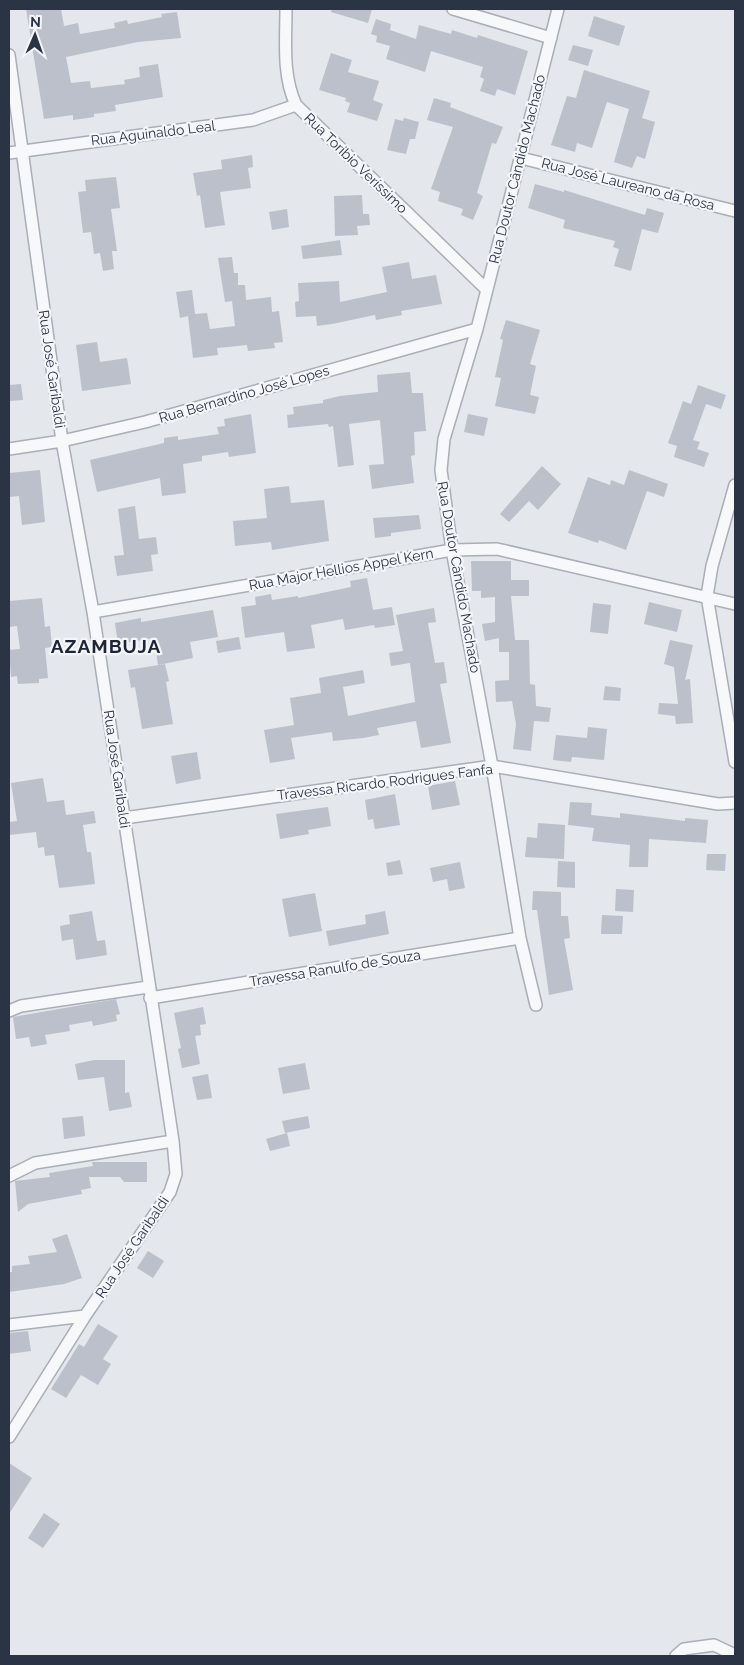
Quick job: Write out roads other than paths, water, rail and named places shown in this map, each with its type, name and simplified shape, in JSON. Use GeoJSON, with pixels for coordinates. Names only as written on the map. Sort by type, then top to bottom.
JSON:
{"type":"FeatureCollection","features":[{"type":"Feature","properties":{"kind":"street","name":"Rua Toríbio Veríssimo"},"geometry":{"type":"LineString","coordinates":[[286,9],[286,71],[289,90],[296,105],[486,289]]}},
{"type":"Feature","properties":{"kind":"street"},"geometry":{"type":"LineString","coordinates":[[453,9],[551,38]]}},
{"type":"Feature","properties":{"kind":"street","name":"Rua Doutor Cândido Machado"},"geometry":{"type":"LineString","coordinates":[[536,1005],[520,938],[492,766],[452,550],[441,470],[444,439],[477,329],[558,9]]}},
{"type":"Feature","properties":{"kind":"street","name":"Rua José Garibaldi"},"geometry":{"type":"LineString","coordinates":[[9,55],[62,441],[93,612],[173,1141],[176,1174],[170,1192],[85,1316],[9,1437]]}},
{"type":"Feature","properties":{"kind":"street","name":"Rua Aguinaldo Leal"},"geometry":{"type":"LineString","coordinates":[[9,152],[253,120],[296,105]]}},
{"type":"Feature","properties":{"kind":"street","name":"Rua José Laureano da Rosa"},"geometry":{"type":"LineString","coordinates":[[521,158],[735,211]]}},
{"type":"Feature","properties":{"kind":"street","name":"Rua Bernardino José Lopes"},"geometry":{"type":"LineString","coordinates":[[9,450],[62,441],[145,422],[477,329]]}},
{"type":"Feature","properties":{"kind":"street"},"geometry":{"type":"LineString","coordinates":[[735,485],[712,566],[707,596],[735,762]]}},
{"type":"Feature","properties":{"kind":"street","name":"Rua Major Hellios Appel Kern"},"geometry":{"type":"LineString","coordinates":[[93,612],[452,550],[497,550],[707,596],[735,604]]}},
{"type":"Feature","properties":{"kind":"street","name":"Travessa Ricardo Rodrigues Fanfa"},"geometry":{"type":"LineString","coordinates":[[124,818],[492,766],[718,804],[735,804]]}},
{"type":"Feature","properties":{"kind":"street","name":"Travessa Ranulfo de Souza"},"geometry":{"type":"LineString","coordinates":[[9,1011],[21,1006],[149,992],[520,938]]}},
{"type":"Feature","properties":{"kind":"street"},"geometry":{"type":"LineString","coordinates":[[9,1176],[35,1162],[173,1141]]}},
{"type":"Feature","properties":{"kind":"street"},"geometry":{"type":"LineString","coordinates":[[9,1325],[85,1316]]}},
{"type":"Feature","properties":{"kind":"street"},"geometry":{"type":"LineString","coordinates":[[676,1656],[684,1649],[714,1644],[735,1655]]}},
{"type":"Feature","properties":{"kind":"district","name":"AZAMBUJA"},"geometry":{"type":"Point","coordinates":[106,646]}}]}
